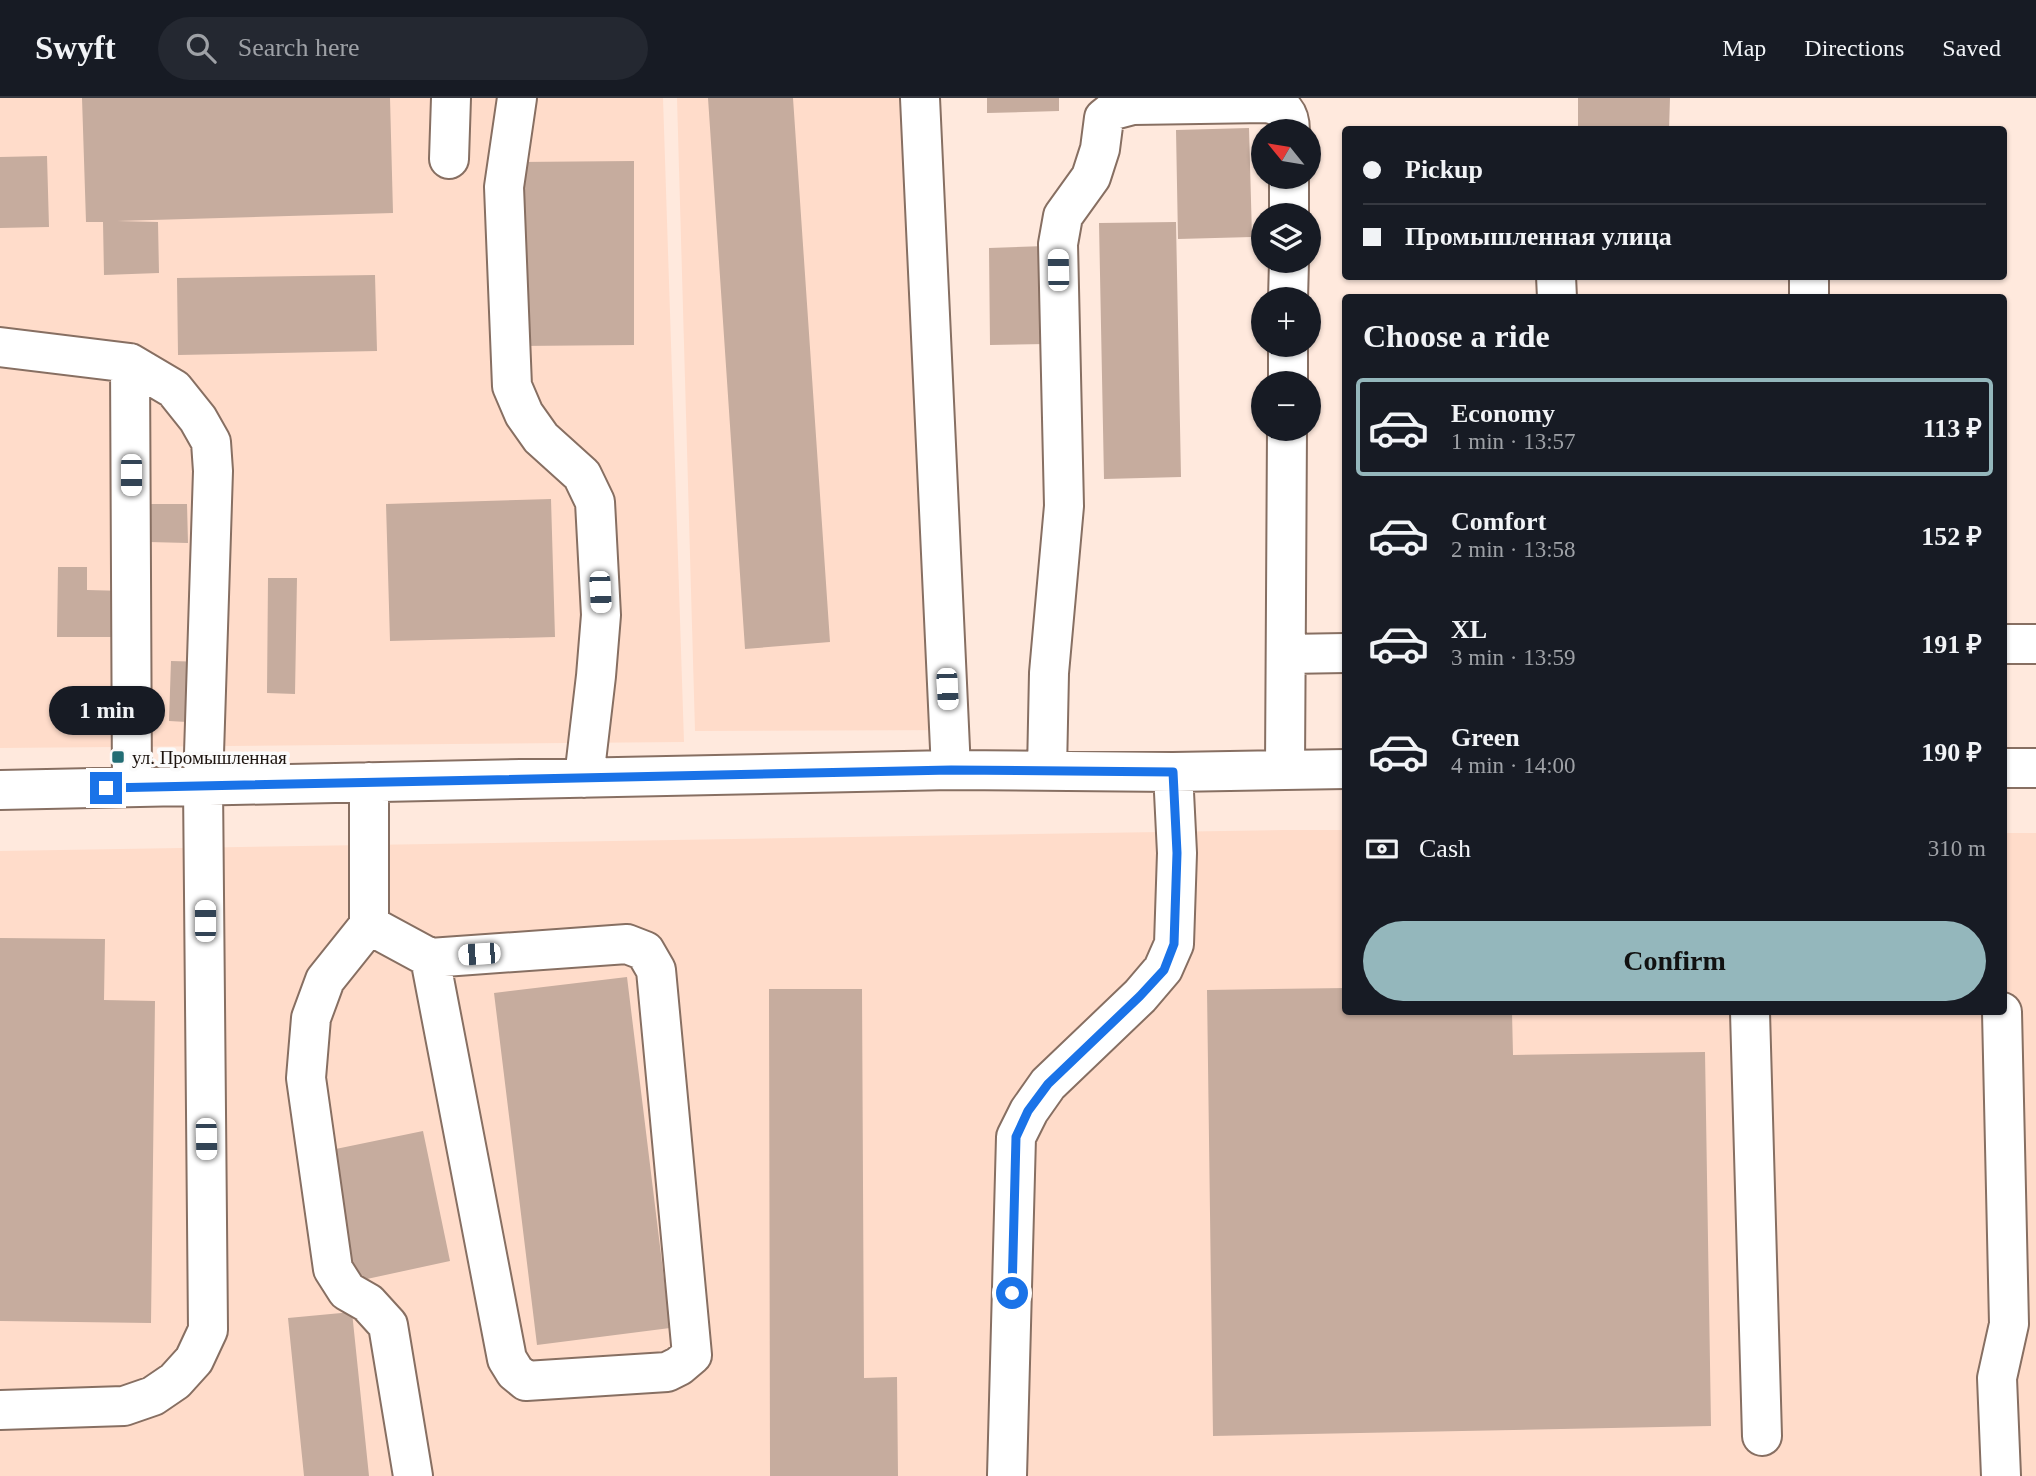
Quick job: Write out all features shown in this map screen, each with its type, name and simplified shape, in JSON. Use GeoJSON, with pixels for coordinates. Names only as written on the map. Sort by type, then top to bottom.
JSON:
{"type":"FeatureCollection","features":[{"type":"Feature","properties":{"kind":"street"},"geometry":{"type":"LineString","coordinates":[[449,159],[451,98]]}},
{"type":"Feature","properties":{"kind":"street"},"geometry":{"type":"LineString","coordinates":[[517,98],[505,187],[512,386],[524,414],[541,438],[582,475],[595,502],[601,615],[584,778]]}},
{"type":"Feature","properties":{"kind":"street"},"geometry":{"type":"LineString","coordinates":[[920,98],[951,770]]}},
{"type":"Feature","properties":{"kind":"street"},"geometry":{"type":"LineString","coordinates":[[1047,771],[1049,673],[1064,506],[1058,244],[1063,216],[1091,177],[1100,149],[1104,118],[1114,110],[1133,105],[1266,103],[1278,105],[1287,113],[1288,119]]}},
{"type":"Feature","properties":{"kind":"street"},"geometry":{"type":"LineString","coordinates":[[0,347],[130,363],[174,389],[198,419],[211,442],[213,471],[204,785],[208,1330],[194,1360],[175,1381],[153,1396],[124,1406],[0,1410]]}},
{"type":"Feature","properties":{"kind":"street"},"geometry":{"type":"LineString","coordinates":[[130,363],[132,787]]}},
{"type":"Feature","properties":{"kind":"street"},"geometry":{"type":"LineString","coordinates":[[1285,769],[1287,441]]}},
{"type":"Feature","properties":{"kind":"street"},"geometry":{"type":"LineString","coordinates":[[2007,644],[2036,644]]}},
{"type":"Feature","properties":{"kind":"street"},"geometry":{"type":"LineString","coordinates":[[1286,654],[1342,653]]}},
{"type":"Feature","properties":{"kind":"street"},"geometry":{"type":"LineString","coordinates":[[2007,768],[2036,768]]}},
{"type":"Feature","properties":{"kind":"street"},"geometry":{"type":"LineString","coordinates":[[0,790],[951,770],[1173,772],[1342,769]]}},
{"type":"Feature","properties":{"kind":"street"},"geometry":{"type":"LineString","coordinates":[[1007,1476],[1016,1137],[1028,1111],[1048,1084],[1164,970],[1174,944],[1177,853],[1173,772]]}},
{"type":"Feature","properties":{"kind":"street"},"geometry":{"type":"LineString","coordinates":[[369,782],[369,925],[325,980],[311,1018],[306,1078],[333,1269],[347,1291],[368,1303],[388,1325],[413,1476]]}},
{"type":"Feature","properties":{"kind":"street"},"geometry":{"type":"LineString","coordinates":[[369,925],[430,958],[627,944],[645,951],[656,970],[692,1355],[679,1366],[667,1372],[526,1381],[515,1372],[507,1359],[430,958]]}},
{"type":"Feature","properties":{"kind":"street"},"geometry":{"type":"LineString","coordinates":[[1750,1015],[1762,1436]]}},
{"type":"Feature","properties":{"kind":"street"},"geometry":{"type":"LineString","coordinates":[[2001,1476],[1997,1378],[2010,1324],[2002,1015]]}},
{"type":"Feature","properties":{"kind":"shaded area"},"geometry":{"type":"Polygon","coordinates":[[[0,98],[663,98],[684,742],[0,748],[0,98]]]}},
{"type":"Feature","properties":{"kind":"shaded area"},"geometry":{"type":"Polygon","coordinates":[[[677,98],[932,98],[960,730],[695,731],[677,98]]]}},
{"type":"Feature","properties":{"kind":"shaded area"},"geometry":{"type":"Polygon","coordinates":[[[1342,830],[1342,1015],[2007,1015],[2007,833],[2036,833],[2036,1476],[0,1476],[0,851],[1342,830]]]}},
{"type":"Feature","properties":{"kind":"building"},"geometry":{"type":"Polygon","coordinates":[[[82,98],[390,98],[393,213],[117,221],[158,222],[159,273],[104,275],[103,222],[86,222],[82,98]]]}},
{"type":"Feature","properties":{"kind":"building"},"geometry":{"type":"Polygon","coordinates":[[[708,98],[793,98],[830,642],[745,649],[708,98]]]}},
{"type":"Feature","properties":{"kind":"building"},"geometry":{"type":"Polygon","coordinates":[[[987,98],[1059,98],[1059,111],[987,113],[987,98]]]}},
{"type":"Feature","properties":{"kind":"building"},"geometry":{"type":"Polygon","coordinates":[[[1578,98],[1670,98],[1669,126],[1578,126],[1578,98]]]}},
{"type":"Feature","properties":{"kind":"building"},"geometry":{"type":"Polygon","coordinates":[[[1249,128],[1251,237],[1178,239],[1176,130],[1249,128]]]}},
{"type":"Feature","properties":{"kind":"building"},"geometry":{"type":"Polygon","coordinates":[[[47,156],[49,227],[0,228],[0,157],[47,156]]]}},
{"type":"Feature","properties":{"kind":"building"},"geometry":{"type":"Polygon","coordinates":[[[634,161],[634,345],[519,346],[518,162],[634,161]]]}},
{"type":"Feature","properties":{"kind":"building"},"geometry":{"type":"Polygon","coordinates":[[[1176,222],[1181,477],[1104,479],[1099,223],[1176,222]]]}},
{"type":"Feature","properties":{"kind":"building"},"geometry":{"type":"Polygon","coordinates":[[[1045,246],[1046,344],[990,345],[989,248],[1045,246]]]}},
{"type":"Feature","properties":{"kind":"building"},"geometry":{"type":"Polygon","coordinates":[[[375,275],[377,351],[178,355],[177,278],[375,275]]]}},
{"type":"Feature","properties":{"kind":"building"},"geometry":{"type":"Polygon","coordinates":[[[551,499],[555,637],[390,641],[386,504],[551,499]]]}},
{"type":"Feature","properties":{"kind":"building"},"geometry":{"type":"Polygon","coordinates":[[[150,504],[187,504],[188,543],[149,542],[150,504]]]}},
{"type":"Feature","properties":{"kind":"building"},"geometry":{"type":"Polygon","coordinates":[[[58,567],[87,567],[87,590],[126,591],[126,637],[57,637],[58,567]]]}},
{"type":"Feature","properties":{"kind":"building"},"geometry":{"type":"Polygon","coordinates":[[[268,578],[297,578],[295,694],[267,693],[268,578]]]}},
{"type":"Feature","properties":{"kind":"building"},"geometry":{"type":"Polygon","coordinates":[[[171,661],[207,662],[205,723],[169,721],[171,661]]]}},
{"type":"Feature","properties":{"kind":"building"},"geometry":{"type":"Polygon","coordinates":[[[0,938],[105,939],[104,1000],[155,1001],[151,1323],[0,1321],[0,938]]]}},
{"type":"Feature","properties":{"kind":"building"},"geometry":{"type":"Polygon","coordinates":[[[627,977],[670,1328],[537,1345],[494,993],[627,977]]]}},
{"type":"Feature","properties":{"kind":"building"},"geometry":{"type":"Polygon","coordinates":[[[1342,988],[1342,1015],[1512,1015],[1513,1055],[1705,1052],[1711,1426],[1213,1436],[1207,990],[1342,988]]]}},
{"type":"Feature","properties":{"kind":"building"},"geometry":{"type":"Polygon","coordinates":[[[769,989],[862,989],[864,1378],[897,1377],[898,1476],[770,1476],[769,989]]]}},
{"type":"Feature","properties":{"kind":"building"},"geometry":{"type":"Polygon","coordinates":[[[423,1131],[450,1261],[353,1282],[326,1151],[423,1131]]]}},
{"type":"Feature","properties":{"kind":"building"},"geometry":{"type":"Polygon","coordinates":[[[352,1312],[369,1476],[304,1476],[288,1318],[352,1312]]]}},
{"type":"Feature","properties":{"kind":"place","name":"ул. Промышленная"},"geometry":{"type":"Point","coordinates":[118,757]}},
{"type":"Feature","properties":{"kind":"route"},"geometry":{"type":"LineString","coordinates":[[106,788],[951,770],[1173,772],[1177,853],[1174,944],[1164,970],[1048,1084],[1028,1111],[1016,1137],[1012,1293]]}}]}
